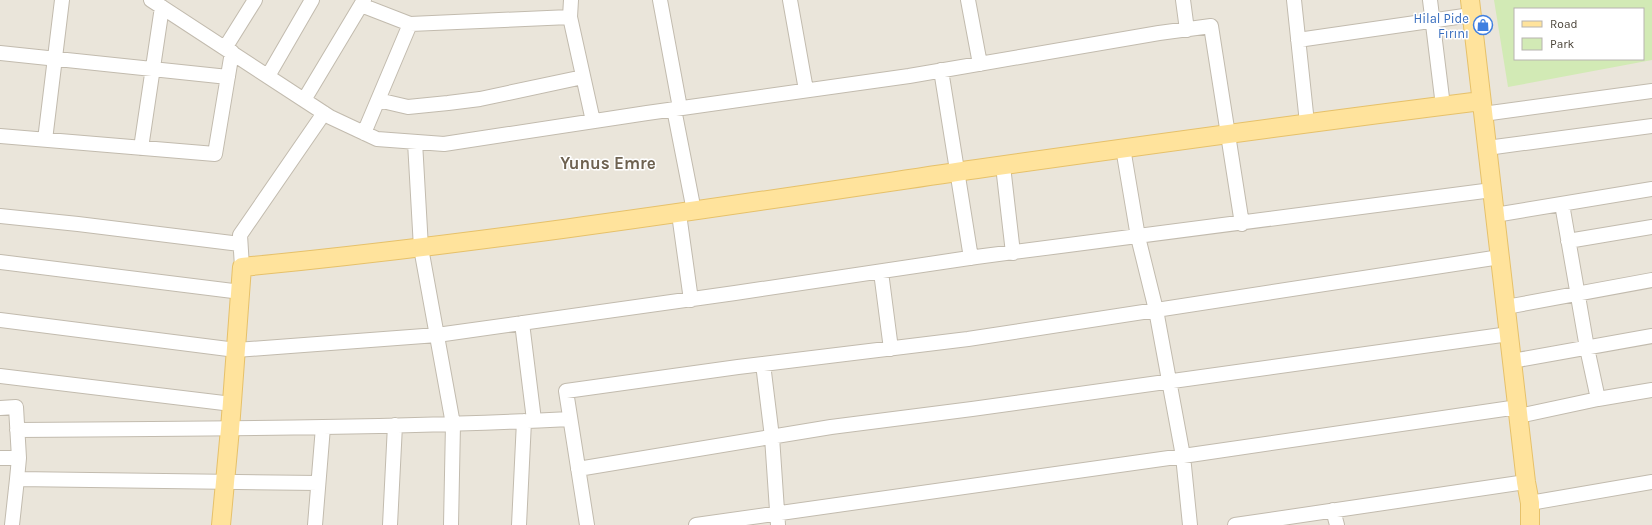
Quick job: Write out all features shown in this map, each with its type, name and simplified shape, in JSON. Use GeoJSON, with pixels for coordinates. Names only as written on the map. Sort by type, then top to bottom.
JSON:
{"type":"FeatureCollection","features":[{"type":"Feature","properties":{"kind":"main road"},"geometry":{"type":"LineString","coordinates":[[1470,8],[1526,482],[1530,503],[1530,525]]}},
{"type":"Feature","properties":{"kind":"main road"},"geometry":{"type":"LineString","coordinates":[[221,525],[242,267],[369,255],[686,212],[1227,133],[1443,106],[1482,107]]}},
{"type":"Feature","properties":{"kind":"street"},"geometry":{"type":"LineString","coordinates":[[45,140],[62,0]]}},
{"type":"Feature","properties":{"kind":"street"},"geometry":{"type":"LineString","coordinates":[[0,136],[215,154],[228,77],[229,50],[255,0]]}},
{"type":"Feature","properties":{"kind":"street"},"geometry":{"type":"LineString","coordinates":[[268,76],[312,0]]}},
{"type":"Feature","properties":{"kind":"street"},"geometry":{"type":"LineString","coordinates":[[571,0],[570,17],[593,121]]}},
{"type":"Feature","properties":{"kind":"street"},"geometry":{"type":"LineString","coordinates":[[790,0],[806,90]]}},
{"type":"Feature","properties":{"kind":"street"},"geometry":{"type":"LineString","coordinates":[[968,0],[980,64]]}},
{"type":"Feature","properties":{"kind":"street"},"geometry":{"type":"LineString","coordinates":[[1184,0],[1187,30]]}},
{"type":"Feature","properties":{"kind":"street"},"geometry":{"type":"LineString","coordinates":[[1294,0],[1307,123]]}},
{"type":"Feature","properties":{"kind":"street"},"geometry":{"type":"LineString","coordinates":[[1430,0],[1443,106]]}},
{"type":"Feature","properties":{"kind":"street"},"geometry":{"type":"LineString","coordinates":[[664,1],[677,109],[686,212],[691,300]]}},
{"type":"Feature","properties":{"kind":"street"},"geometry":{"type":"LineString","coordinates":[[304,100],[362,2],[410,24],[570,17]]}},
{"type":"Feature","properties":{"kind":"street"},"geometry":{"type":"LineString","coordinates":[[156,3],[324,113],[364,133],[377,139],[444,144],[941,70],[1211,26],[1242,224]]}},
{"type":"Feature","properties":{"kind":"street"},"geometry":{"type":"LineString","coordinates":[[141,148],[153,68],[156,3]]}},
{"type":"Feature","properties":{"kind":"street"},"geometry":{"type":"LineString","coordinates":[[1298,40],[1432,21],[1470,8]]}},
{"type":"Feature","properties":{"kind":"street"},"geometry":{"type":"LineString","coordinates":[[364,133],[410,24]]}},
{"type":"Feature","properties":{"kind":"street"},"geometry":{"type":"LineString","coordinates":[[0,53],[228,77]]}},
{"type":"Feature","properties":{"kind":"street"},"geometry":{"type":"LineString","coordinates":[[941,70],[971,258]]}},
{"type":"Feature","properties":{"kind":"street"},"geometry":{"type":"LineString","coordinates":[[378,100],[408,107],[448,103],[480,99],[583,77]]}},
{"type":"Feature","properties":{"kind":"street"},"geometry":{"type":"LineString","coordinates":[[1482,107],[1652,91]]}},
{"type":"Feature","properties":{"kind":"street"},"geometry":{"type":"LineString","coordinates":[[242,267],[240,235],[324,113]]}},
{"type":"Feature","properties":{"kind":"street"},"geometry":{"type":"LineString","coordinates":[[1487,148],[1652,126]]}},
{"type":"Feature","properties":{"kind":"street"},"geometry":{"type":"LineString","coordinates":[[414,142],[421,248],[453,424],[451,525]]}},
{"type":"Feature","properties":{"kind":"street"},"geometry":{"type":"LineString","coordinates":[[1123,148],[1138,237],[1156,310],[1183,456],[1190,525]]}},
{"type":"Feature","properties":{"kind":"street"},"geometry":{"type":"LineString","coordinates":[[1003,166],[1014,252]]}},
{"type":"Feature","properties":{"kind":"street"},"geometry":{"type":"LineString","coordinates":[[1495,215],[1652,189]]}},
{"type":"Feature","properties":{"kind":"street"},"geometry":{"type":"LineString","coordinates":[[0,320],[236,350],[437,335],[691,300],[1014,252],[1242,224],[1492,190]]}},
{"type":"Feature","properties":{"kind":"street"},"geometry":{"type":"LineString","coordinates":[[1562,204],[1587,348],[1598,399]]}},
{"type":"Feature","properties":{"kind":"street"},"geometry":{"type":"LineString","coordinates":[[0,216],[240,244]]}},
{"type":"Feature","properties":{"kind":"street"},"geometry":{"type":"LineString","coordinates":[[1568,241],[1652,226]]}},
{"type":"Feature","properties":{"kind":"street"},"geometry":{"type":"LineString","coordinates":[[587,525],[566,391],[764,364],[968,339],[1500,257]]}},
{"type":"Feature","properties":{"kind":"street"},"geometry":{"type":"LineString","coordinates":[[0,262],[241,292]]}},
{"type":"Feature","properties":{"kind":"street"},"geometry":{"type":"LineString","coordinates":[[881,272],[891,349]]}},
{"type":"Feature","properties":{"kind":"street"},"geometry":{"type":"LineString","coordinates":[[1506,307],[1652,280]]}},
{"type":"Feature","properties":{"kind":"street"},"geometry":{"type":"LineString","coordinates":[[520,525],[529,421],[522,323]]}},
{"type":"Feature","properties":{"kind":"street"},"geometry":{"type":"LineString","coordinates":[[578,469],[831,427],[972,409],[1509,334]]}},
{"type":"Feature","properties":{"kind":"street"},"geometry":{"type":"LineString","coordinates":[[1512,361],[1652,336]]}},
{"type":"Feature","properties":{"kind":"street"},"geometry":{"type":"LineString","coordinates":[[764,364],[772,437],[778,519]]}},
{"type":"Feature","properties":{"kind":"street"},"geometry":{"type":"LineString","coordinates":[[0,376],[232,404]]}},
{"type":"Feature","properties":{"kind":"street"},"geometry":{"type":"LineString","coordinates":[[696,525],[778,519],[1183,456],[1518,411],[1652,390]]}},
{"type":"Feature","properties":{"kind":"street"},"geometry":{"type":"LineString","coordinates":[[0,408],[16,408],[19,458],[12,525]]}},
{"type":"Feature","properties":{"kind":"street"},"geometry":{"type":"LineString","coordinates":[[17,430],[230,429],[453,424],[570,419]]}},
{"type":"Feature","properties":{"kind":"street"},"geometry":{"type":"LineString","coordinates":[[390,525],[395,425]]}},
{"type":"Feature","properties":{"kind":"street"},"geometry":{"type":"LineString","coordinates":[[315,525],[323,427]]}},
{"type":"Feature","properties":{"kind":"street"},"geometry":{"type":"LineString","coordinates":[[0,458],[19,458]]}},
{"type":"Feature","properties":{"kind":"street"},"geometry":{"type":"LineString","coordinates":[[17,479],[318,483]]}},
{"type":"Feature","properties":{"kind":"street"},"geometry":{"type":"LineString","coordinates":[[1235,525],[1526,482]]}},
{"type":"Feature","properties":{"kind":"street"},"geometry":{"type":"LineString","coordinates":[[1530,503],[1652,482]]}},
{"type":"Feature","properties":{"kind":"street"},"geometry":{"type":"LineString","coordinates":[[1333,510],[1337,525]]}},
{"type":"Feature","properties":{"kind":"shaded area"},"geometry":{"type":"Polygon","coordinates":[[[0,0],[1652,0],[1652,525],[0,525],[0,0]]]}},
{"type":"Feature","properties":{"kind":"green space"},"geometry":{"type":"Polygon","coordinates":[[[1494,0],[1652,0],[1652,60],[1508,87],[1494,0]]]}},
{"type":"Feature","properties":{"kind":"place","name":"Hilal Pide Fırını"},"geometry":{"type":"Point","coordinates":[1483,25]}},
{"type":"Feature","properties":{"kind":"district","name":"Yunus Emre"},"geometry":{"type":"Point","coordinates":[608,163]}}]}
